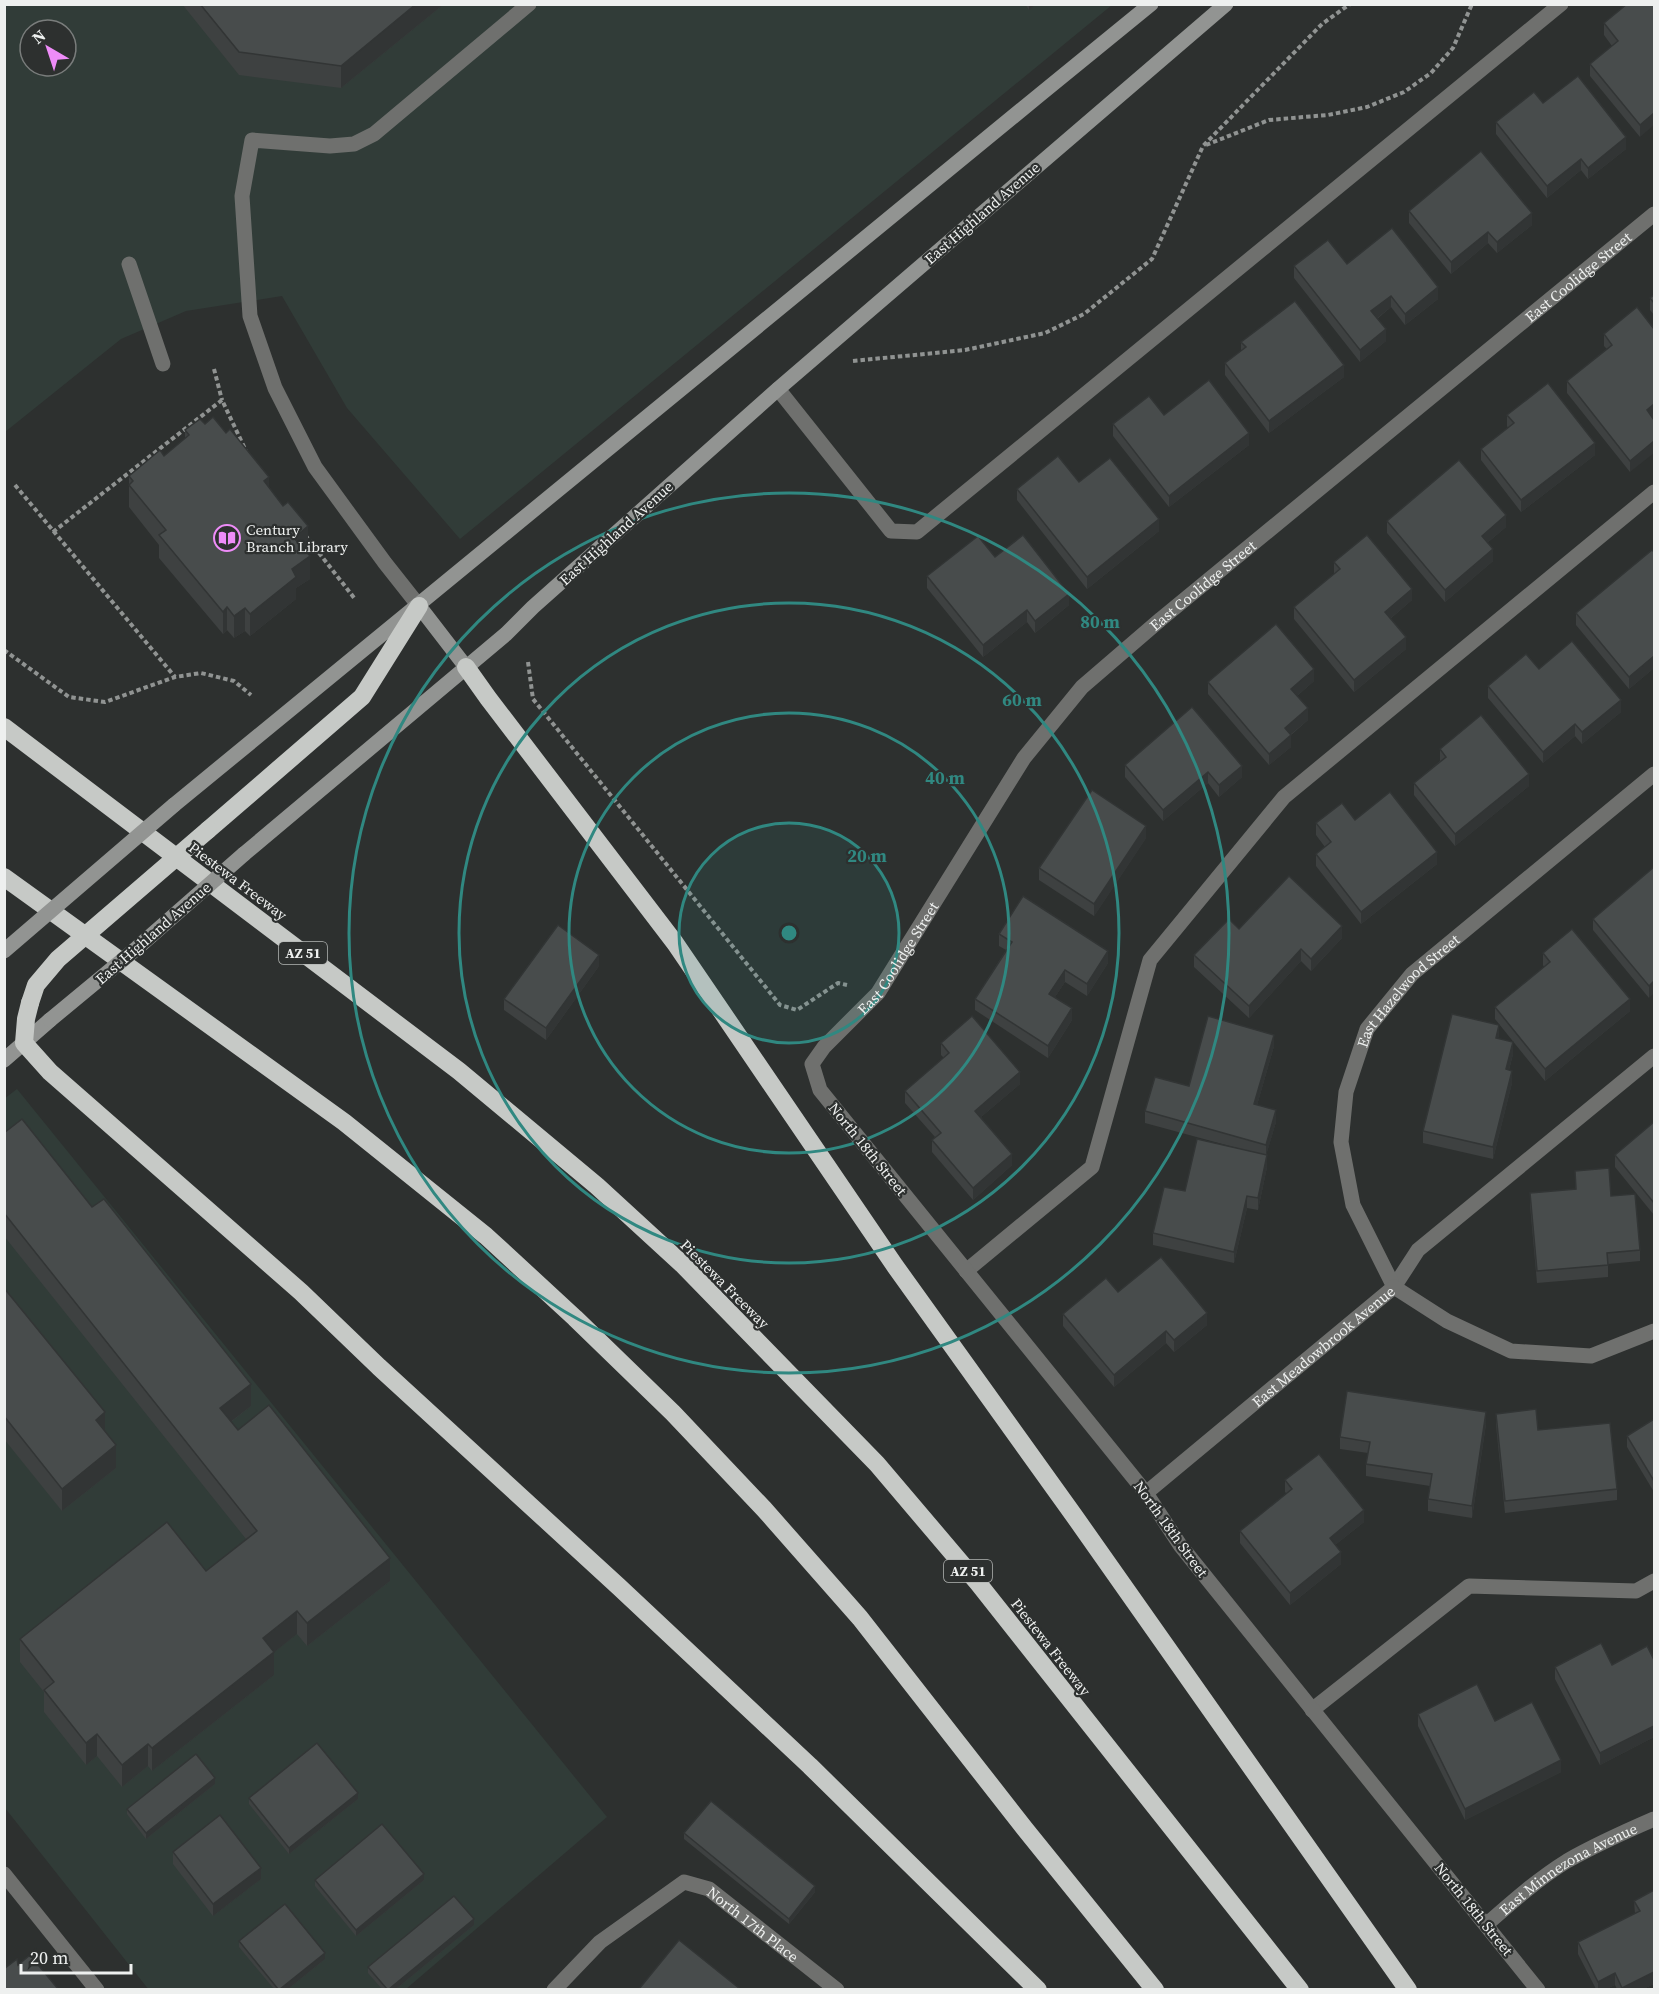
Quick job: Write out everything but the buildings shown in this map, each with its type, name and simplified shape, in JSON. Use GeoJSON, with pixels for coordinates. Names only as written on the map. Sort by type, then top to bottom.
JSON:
{"type":"FeatureCollection","features":[{"type":"Feature","properties":{"kind":"highway"},"geometry":{"type":"LineString","coordinates":[[419,606],[362,697],[58,959],[36,985],[26,1019],[24,1043],[50,1072],[302,1292],[379,1367],[627,1594],[810,1766],[1038,1989]]}},
{"type":"Feature","properties":{"kind":"highway"},"geometry":{"type":"LineString","coordinates":[[466,667],[675,943],[895,1266],[1075,1516],[1408,1989]]}},
{"type":"Feature","properties":{"kind":"highway","name":"Piestewa Freeway"},"geometry":{"type":"LineString","coordinates":[[4,727],[459,1071],[597,1186],[681,1264],[877,1464],[978,1584],[1300,1989]]}},
{"type":"Feature","properties":{"kind":"highway"},"geometry":{"type":"LineString","coordinates":[[4,877],[344,1122],[486,1236],[583,1326],[673,1413],[764,1509],[860,1618],[1025,1829],[1155,1989]]}},
{"type":"Feature","properties":{"kind":"main road"},"geometry":{"type":"LineString","coordinates":[[4,951],[174,805],[1151,4]]}},
{"type":"Feature","properties":{"kind":"main road","name":"East Highland Avenue"},"geometry":{"type":"LineString","coordinates":[[4,1060],[506,634],[533,607],[778,389],[1226,4]]}},
{"type":"Feature","properties":{"kind":"main road"},"geometry":{"type":"LineString","coordinates":[[419,606],[466,667]]}},
{"type":"Feature","properties":{"kind":"street"},"geometry":{"type":"LineString","coordinates":[[419,606],[315,467],[275,388],[249,316],[243,195],[252,140],[330,146],[354,144],[374,134],[529,4]]}},
{"type":"Feature","properties":{"kind":"street"},"geometry":{"type":"LineString","coordinates":[[778,389],[891,531],[917,532],[1561,4]]}},
{"type":"Feature","properties":{"kind":"street","name":"East Coolidge Street"},"geometry":{"type":"LineString","coordinates":[[812,1064],[824,1047],[878,993],[1024,758],[1082,687],[1161,619],[1654,214]]}},
{"type":"Feature","properties":{"kind":"street"},"geometry":{"type":"LineString","coordinates":[[129,264],[163,364]]}},
{"type":"Feature","properties":{"kind":"street"},"geometry":{"type":"LineString","coordinates":[[966,1271],[1092,1167],[1150,960],[1284,797],[1654,492]]}},
{"type":"Feature","properties":{"kind":"street","name":"East Hazelwood Street"},"geometry":{"type":"LineString","coordinates":[[1394,1287],[1353,1205],[1341,1142],[1346,1092],[1367,1029],[1412,974],[1654,774]]}},
{"type":"Feature","properties":{"kind":"street"},"geometry":{"type":"LineString","coordinates":[[1394,1287],[1418,1250],[1654,1056]]}},
{"type":"Feature","properties":{"kind":"street","name":"North 18th Street"},"geometry":{"type":"LineString","coordinates":[[812,1064],[820,1090],[1146,1493],[1180,1545],[1538,1989]]}},
{"type":"Feature","properties":{"kind":"street","name":"East Meadowbrook Avenue"},"geometry":{"type":"LineString","coordinates":[[1146,1493],[1394,1287],[1447,1321],[1511,1351],[1591,1356],[1654,1331]]}},
{"type":"Feature","properties":{"kind":"street"},"geometry":{"type":"LineString","coordinates":[[1312,1710],[1469,1586],[1636,1591],[1654,1581]]}},
{"type":"Feature","properties":{"kind":"street","name":"East Minnezona Avenue"},"geometry":{"type":"LineString","coordinates":[[1486,1924],[1514,1899],[1565,1862],[1616,1835],[1654,1819]]}},
{"type":"Feature","properties":{"kind":"street"},"geometry":{"type":"LineString","coordinates":[[4,1874],[97,1989]]}},
{"type":"Feature","properties":{"kind":"street","name":"North 17th Place"},"geometry":{"type":"LineString","coordinates":[[554,1989],[600,1942],[684,1882],[709,1888],[837,1989]]}},
{"type":"Feature","properties":{"kind":"path"},"geometry":{"type":"LineString","coordinates":[[846,362],[965,350],[1045,333],[1084,314],[1152,259],[1203,146],[1322,24],[1350,4]]}},
{"type":"Feature","properties":{"kind":"path"},"geometry":{"type":"LineString","coordinates":[[1203,146],[1269,120],[1328,115],[1367,107],[1404,92],[1431,73],[1453,48],[1472,4]]}},
{"type":"Feature","properties":{"kind":"path"},"geometry":{"type":"LineString","coordinates":[[214,369],[222,400],[248,454]]}},
{"type":"Feature","properties":{"kind":"path"},"geometry":{"type":"LineString","coordinates":[[53,532],[222,400]]}},
{"type":"Feature","properties":{"kind":"path"},"geometry":{"type":"LineString","coordinates":[[15,485],[175,677]]}},
{"type":"Feature","properties":{"kind":"path"},"geometry":{"type":"LineString","coordinates":[[299,528],[355,599]]}},
{"type":"Feature","properties":{"kind":"path"},"geometry":{"type":"LineString","coordinates":[[4,650],[69,697],[105,702],[175,677],[201,673],[234,681],[251,695]]}},
{"type":"Feature","properties":{"kind":"path"},"geometry":{"type":"LineString","coordinates":[[528,662],[533,699],[780,1005],[797,1010],[838,983],[847,985]]}},
{"type":"Feature","properties":{"kind":"shaded area"},"geometry":{"type":"Polygon","coordinates":[[[5,5],[1112,5],[460,539],[347,408],[282,296],[186,311],[121,339],[5,432],[5,5]]]}},
{"type":"Feature","properties":{"kind":"shaded area"},"geometry":{"type":"Polygon","coordinates":[[[17,1089],[607,1817],[406,1989],[149,1990],[5,1808],[4,1099],[17,1089]]]}},
{"type":"Feature","properties":{"kind":"place","name":"Century Branch Library"},"geometry":{"type":"Point","coordinates":[227,538]}}]}
